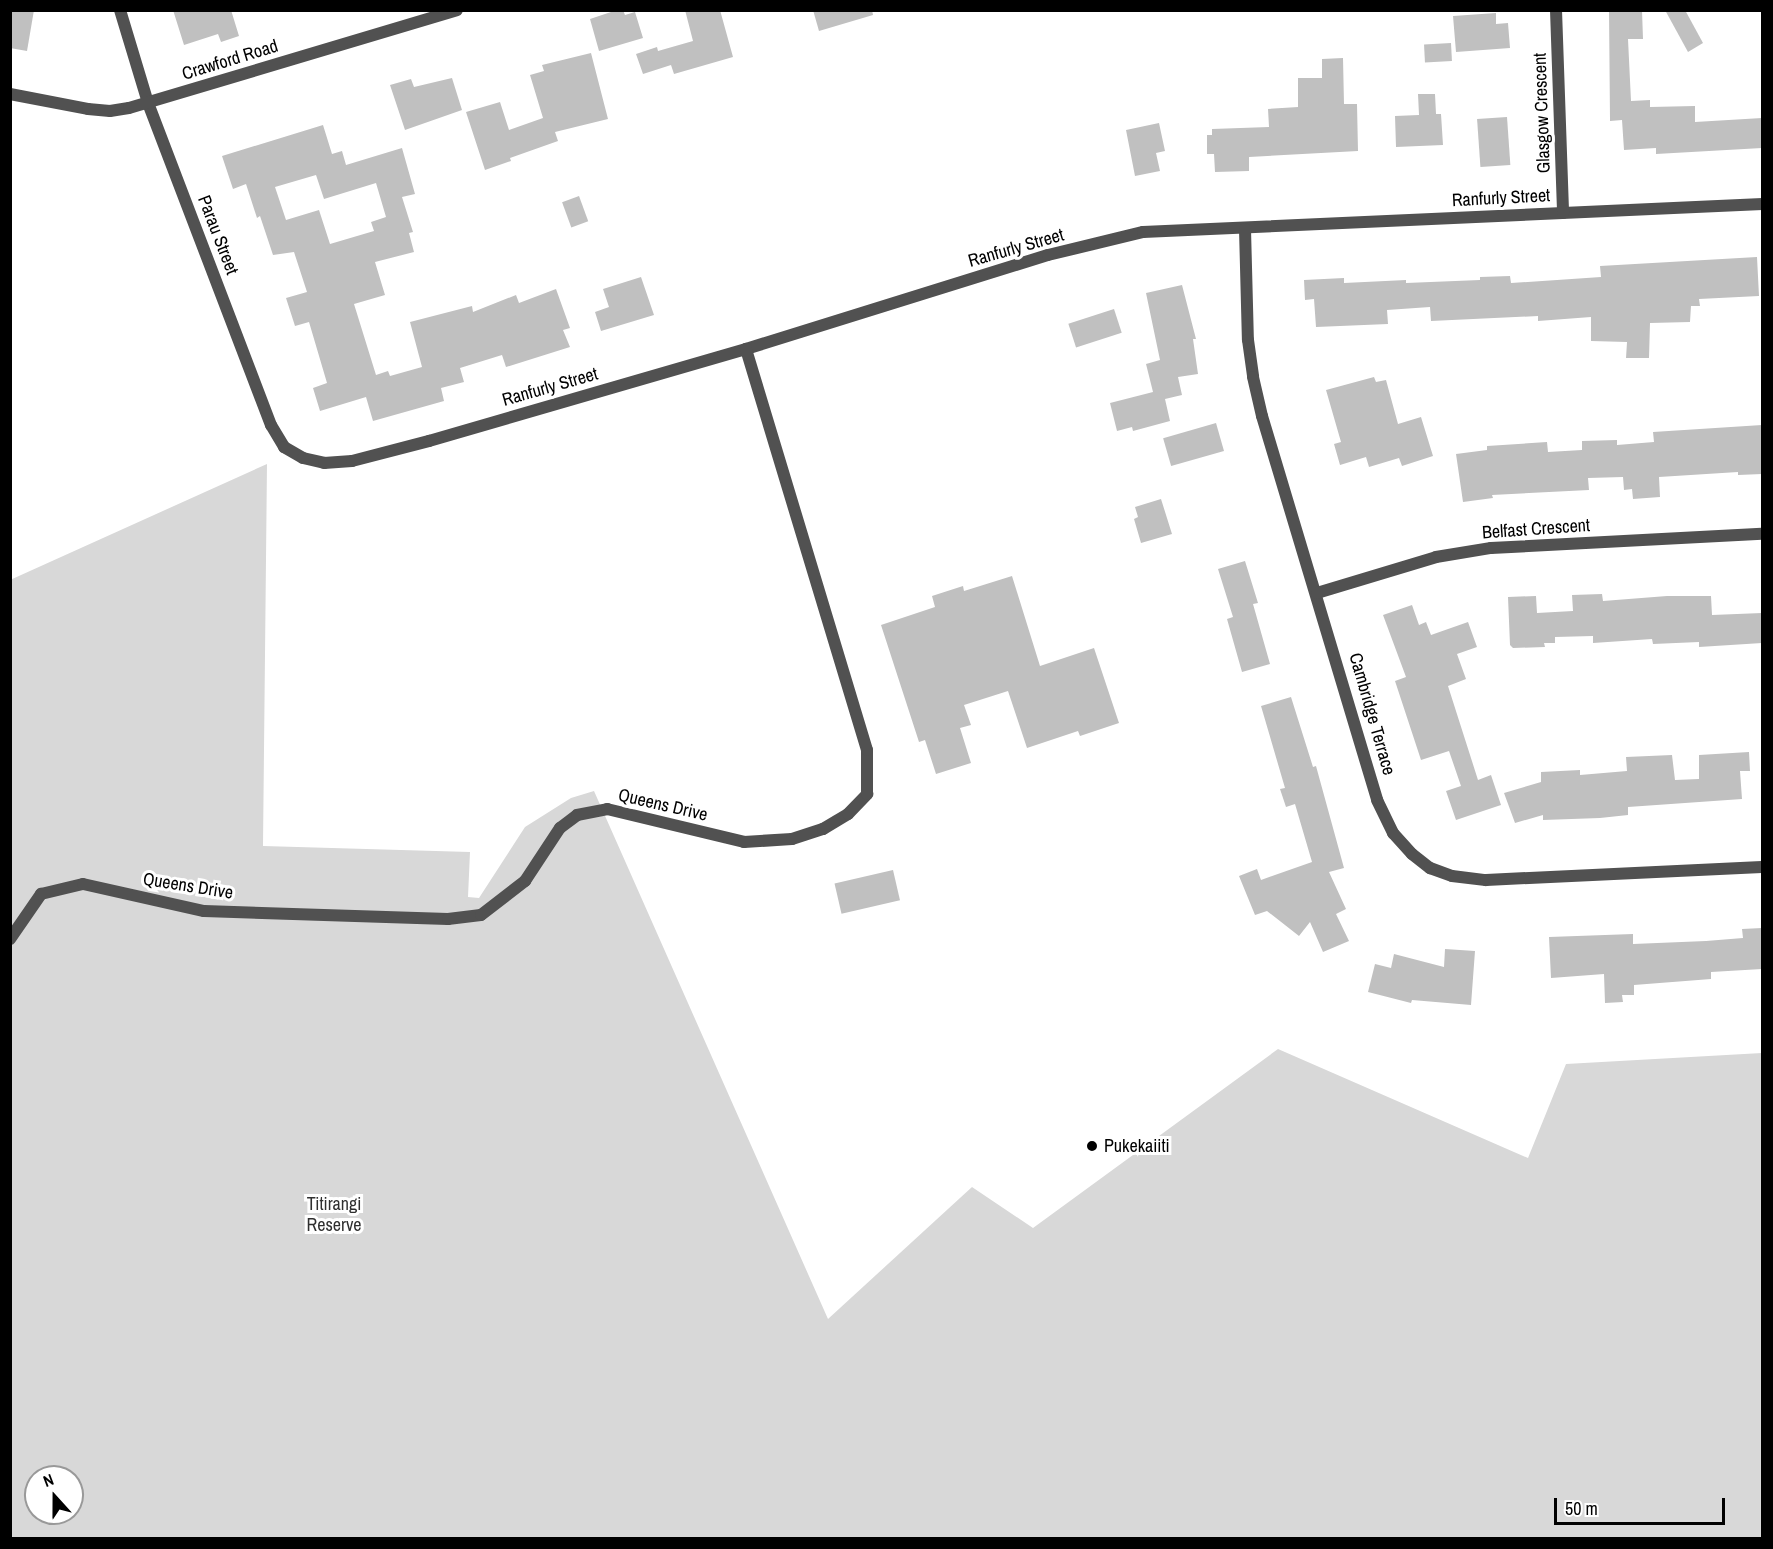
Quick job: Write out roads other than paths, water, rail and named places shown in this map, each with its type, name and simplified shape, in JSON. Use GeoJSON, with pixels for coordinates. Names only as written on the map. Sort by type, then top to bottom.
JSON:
{"type":"FeatureCollection","features":[{"type":"Feature","properties":{"kind":"street","name":"Parau Street"},"geometry":{"type":"LineString","coordinates":[[120,10],[148,103],[271,425],[284,447],[303,458]]}},
{"type":"Feature","properties":{"kind":"street","name":"Crawford Road"},"geometry":{"type":"LineString","coordinates":[[10,94],[99,110],[120,110],[457,10]]}},
{"type":"Feature","properties":{"kind":"street","name":"Glasgow Crescent"},"geometry":{"type":"LineString","coordinates":[[1557,10],[1563,213]]}},
{"type":"Feature","properties":{"kind":"street","name":"Ranfurly Street"},"geometry":{"type":"LineString","coordinates":[[303,458],[324,463],[352,461],[429,441],[746,349],[1048,255],[1143,232],[1762,204]]}},
{"type":"Feature","properties":{"kind":"street","name":"Cambridge Terrace"},"geometry":{"type":"LineString","coordinates":[[1245,229],[1248,340],[1253,377],[1377,800],[1393,833],[1412,854],[1430,868],[1452,876],[1486,880],[1762,867]]}},
{"type":"Feature","properties":{"kind":"street","name":"Queens Drive"},"geometry":{"type":"LineString","coordinates":[[10,939],[41,894],[84,884],[204,911],[437,919],[481,915],[525,881],[560,828],[577,815],[607,810],[744,842],[792,839],[832,824],[848,814],[867,794],[867,750],[746,349]]}},
{"type":"Feature","properties":{"kind":"street","name":"Belfast Crescent"},"geometry":{"type":"LineString","coordinates":[[1317,593],[1436,557],[1491,549],[1762,534]]}},
{"type":"Feature","properties":{"kind":"place","name":"Pukekaiiti"},"geometry":{"type":"Point","coordinates":[1092,1146]}},
{"type":"Feature","properties":{"kind":"park label","name":"Titirangi Reserve"},"geometry":{"type":"Point","coordinates":[334,1215]}}]}
